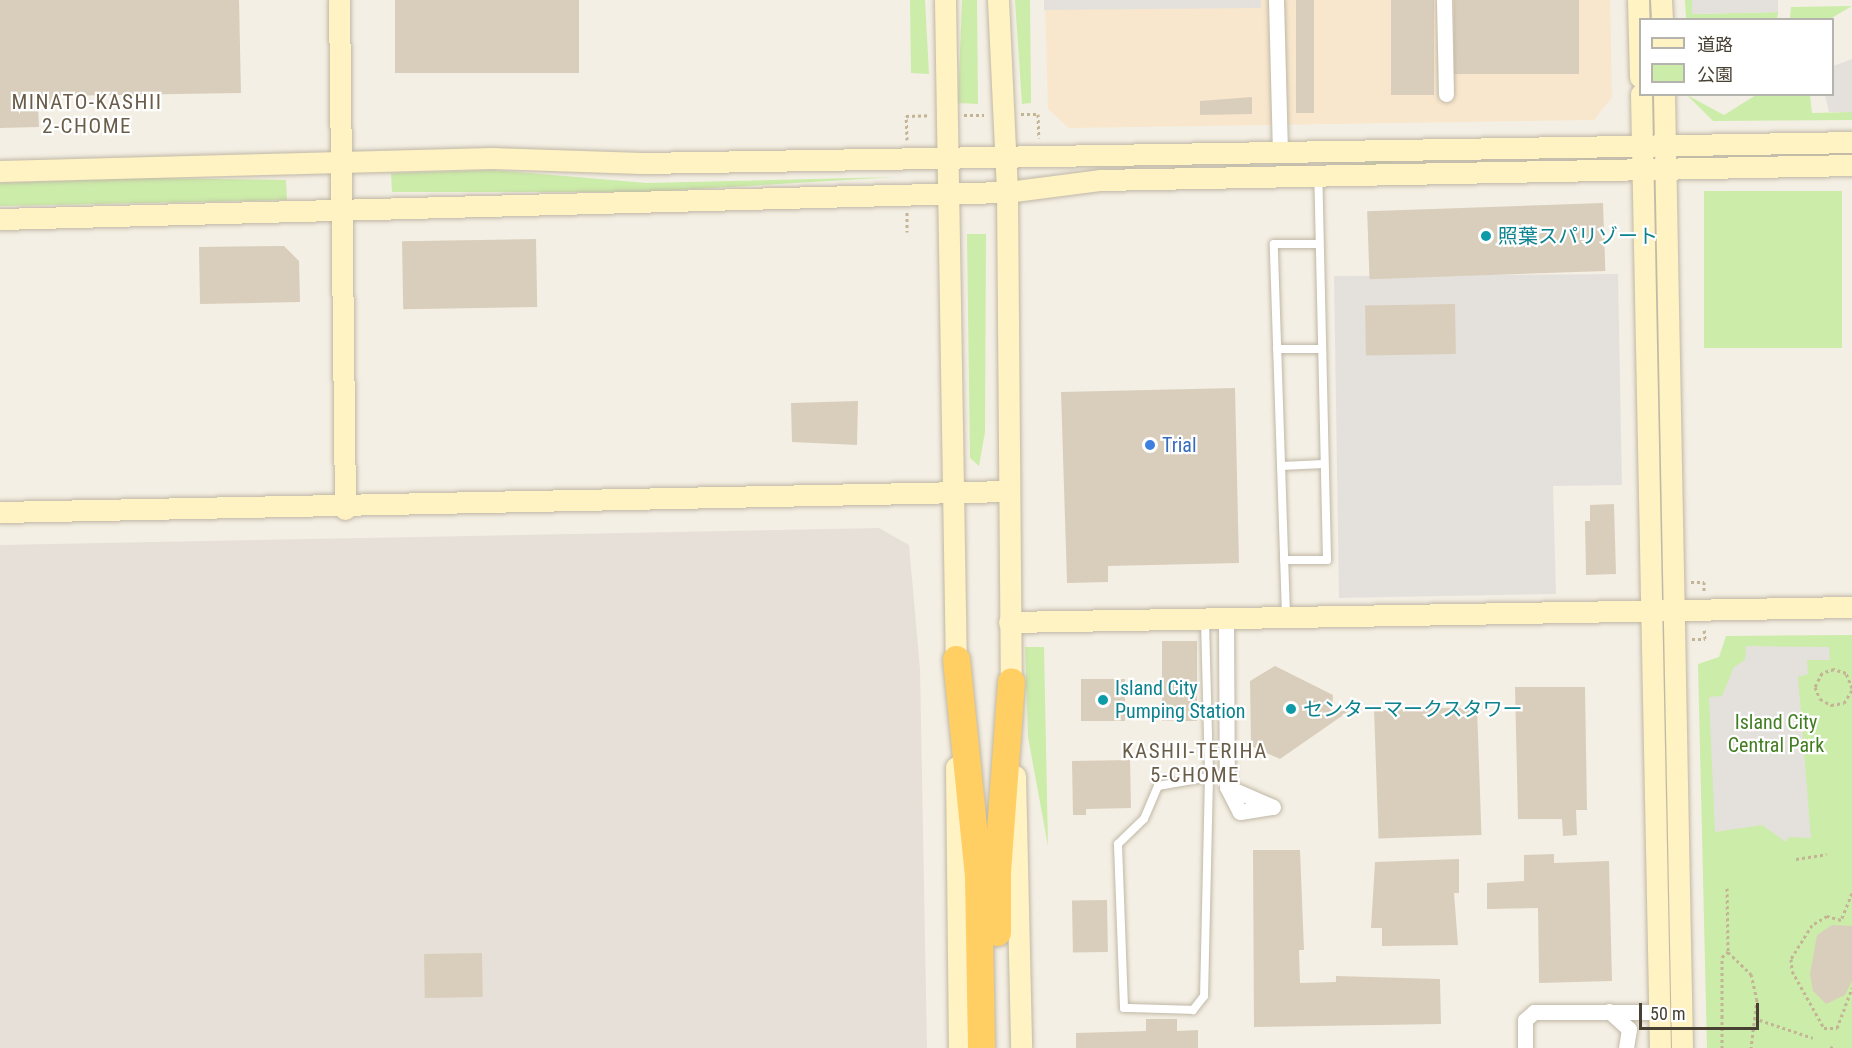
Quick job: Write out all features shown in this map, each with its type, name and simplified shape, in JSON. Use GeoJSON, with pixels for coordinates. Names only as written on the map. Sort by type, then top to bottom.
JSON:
{"type":"FeatureCollection","features":[{"type":"Feature","properties":{"kind":"highway"},"geometry":{"type":"LineString","coordinates":[[956,660],[987,874],[1000,1048]]}},
{"type":"Feature","properties":{"kind":"highway"},"geometry":{"type":"LineString","coordinates":[[981,1048],[987,874],[1011,682]]}},
{"type":"Feature","properties":{"kind":"street"},"geometry":{"type":"LineString","coordinates":[[339,0],[345,509]]}},
{"type":"Feature","properties":{"kind":"street"},"geometry":{"type":"LineString","coordinates":[[945,0],[951,494],[956,660],[959,1048]]}},
{"type":"Feature","properties":{"kind":"street"},"geometry":{"type":"LineString","coordinates":[[998,0],[1007,192],[1009,622],[1021,1048]]}},
{"type":"Feature","properties":{"kind":"street"},"geometry":{"type":"LineString","coordinates":[[1276,0],[1280,153]]}},
{"type":"Feature","properties":{"kind":"street"},"geometry":{"type":"LineString","coordinates":[[1444,0],[1446,94]]}},
{"type":"Feature","properties":{"kind":"street"},"geometry":{"type":"LineString","coordinates":[[1638,0],[1639,26]]}},
{"type":"Feature","properties":{"kind":"street"},"geometry":{"type":"LineString","coordinates":[[1661,0],[1662,18]]}},
{"type":"Feature","properties":{"kind":"street"},"geometry":{"type":"LineString","coordinates":[[1641,96],[1660,1048]]}},
{"type":"Feature","properties":{"kind":"street"},"geometry":{"type":"LineString","coordinates":[[1664,96],[1682,1048]]}},
{"type":"Feature","properties":{"kind":"street"},"geometry":{"type":"LineString","coordinates":[[0,219],[948,191],[1007,192],[1100,180],[1318,176],[1666,156],[1852,142]]}},
{"type":"Feature","properties":{"kind":"street"},"geometry":{"type":"LineString","coordinates":[[0,171],[492,158],[642,164],[948,156],[1280,153],[1643,157]]}},
{"type":"Feature","properties":{"kind":"street"},"geometry":{"type":"LineString","coordinates":[[1666,156],[1852,165]]}},
{"type":"Feature","properties":{"kind":"street"},"geometry":{"type":"LineString","coordinates":[[0,512],[345,509],[951,494],[1008,490]]}},
{"type":"Feature","properties":{"kind":"street"},"geometry":{"type":"LineString","coordinates":[[1009,622],[1286,619],[1852,607]]}},
{"type":"Feature","properties":{"kind":"street"},"geometry":{"type":"LineString","coordinates":[[1216,620],[1227,787]]}},
{"type":"Feature","properties":{"kind":"street"},"geometry":{"type":"LineString","coordinates":[[1609,1011],[1629,1029],[1626,1048]]}},
{"type":"Feature","properties":{"kind":"street"},"geometry":{"type":"LineString","coordinates":[[1525,1048],[1525,1020],[1534,1012],[1658,1012]]}},
{"type":"Feature","properties":{"kind":"lane"},"geometry":{"type":"LineString","coordinates":[[1284,560],[1327,560],[1318,176]]}},
{"type":"Feature","properties":{"kind":"lane"},"geometry":{"type":"LineString","coordinates":[[1286,619],[1274,243],[1319,244]]}},
{"type":"Feature","properties":{"kind":"lane"},"geometry":{"type":"LineString","coordinates":[[1277,349],[1321,349]]}},
{"type":"Feature","properties":{"kind":"lane"},"geometry":{"type":"LineString","coordinates":[[1281,466],[1324,464]]}},
{"type":"Feature","properties":{"kind":"lane"},"geometry":{"type":"LineString","coordinates":[[1209,777],[1158,786],[1143,819],[1118,844],[1124,1008],[1193,1010],[1204,996],[1209,777],[1216,620]]}},
{"type":"Feature","properties":{"kind":"path"},"geometry":{"type":"LineString","coordinates":[[1834,669],[1845,673],[1852,689],[1851,699],[1837,705],[1825,703],[1816,682],[1834,669]]}},
{"type":"Feature","properties":{"kind":"path"},"geometry":{"type":"LineString","coordinates":[[1796,859],[1827,854]]}},
{"type":"Feature","properties":{"kind":"path"},"geometry":{"type":"LineString","coordinates":[[1726,888],[1728,952],[1751,974],[1754,1018],[1751,1048]]}},
{"type":"Feature","properties":{"kind":"path"},"geometry":{"type":"LineString","coordinates":[[1852,893],[1841,920],[1827,916],[1812,926],[1791,959],[1792,971],[1824,1028],[1837,1028],[1852,988]]}},
{"type":"Feature","properties":{"kind":"path"},"geometry":{"type":"LineString","coordinates":[[1722,1048],[1722,957],[1728,952]]}},
{"type":"Feature","properties":{"kind":"path"},"geometry":{"type":"LineString","coordinates":[[1754,1018],[1813,1038]]}},
{"type":"Feature","properties":{"kind":"shaded area"},"geometry":{"type":"Polygon","coordinates":[[[1044,0],[1261,0],[1261,8],[1044,10],[1044,0]]]}},
{"type":"Feature","properties":{"kind":"shaded area"},"geometry":{"type":"Polygon","coordinates":[[[1045,0],[1610,0],[1612,97],[1594,120],[1069,128],[1048,109],[1045,0]]]}},
{"type":"Feature","properties":{"kind":"shaded area"},"geometry":{"type":"Polygon","coordinates":[[[1692,0],[1778,0],[1778,12],[1692,14],[1692,0]]]}},
{"type":"Feature","properties":{"kind":"shaded area"},"geometry":{"type":"Polygon","coordinates":[[[1852,59],[1852,112],[1829,112],[1825,96],[1834,96],[1834,66],[1852,59]]]}},
{"type":"Feature","properties":{"kind":"shaded area"},"geometry":{"type":"Polygon","coordinates":[[[1618,274],[1622,485],[1553,486],[1556,594],[1339,598],[1334,276],[1618,274]]]}},
{"type":"Feature","properties":{"kind":"shaded area"},"geometry":{"type":"Polygon","coordinates":[[[879,528],[909,545],[920,669],[927,1048],[0,1048],[0,545],[879,528]]]}},
{"type":"Feature","properties":{"kind":"shaded area"},"geometry":{"type":"Polygon","coordinates":[[[1746,646],[1829,647],[1830,660],[1807,660],[1808,674],[1798,677],[1811,838],[1789,837],[1786,842],[1762,825],[1715,832],[1709,697],[1722,696],[1734,667],[1745,660],[1746,646]]]}},
{"type":"Feature","properties":{"kind":"green space"},"geometry":{"type":"Polygon","coordinates":[[[910,0],[925,0],[929,74],[911,73],[910,0]]]}},
{"type":"Feature","properties":{"kind":"green space"},"geometry":{"type":"Polygon","coordinates":[[[962,0],[977,0],[978,104],[958,103],[962,0]]]}},
{"type":"Feature","properties":{"kind":"green space"},"geometry":{"type":"Polygon","coordinates":[[[1015,0],[1030,0],[1031,103],[1022,104],[1015,0]]]}},
{"type":"Feature","properties":{"kind":"green space"},"geometry":{"type":"Polygon","coordinates":[[[1685,0],[1692,0],[1692,14],[1778,12],[1777,18],[1686,18],[1685,0]]]}},
{"type":"Feature","properties":{"kind":"green space"},"geometry":{"type":"Polygon","coordinates":[[[1852,6],[1832,18],[1790,18],[1791,7],[1852,6]]]}},
{"type":"Feature","properties":{"kind":"green space"},"geometry":{"type":"Polygon","coordinates":[[[1688,96],[1724,115],[1754,96],[1810,96],[1812,113],[1852,112],[1852,120],[1713,121],[1688,96]]]}},
{"type":"Feature","properties":{"kind":"green space"},"geometry":{"type":"Polygon","coordinates":[[[1390,159],[1391,165],[1261,186],[1260,180],[1390,159]]]}},
{"type":"Feature","properties":{"kind":"green space"},"geometry":{"type":"Polygon","coordinates":[[[492,170],[647,183],[895,177],[646,192],[392,192],[391,173],[492,170]]]}},
{"type":"Feature","properties":{"kind":"green space"},"geometry":{"type":"Polygon","coordinates":[[[146,178],[286,180],[287,200],[0,206],[0,183],[146,178]]]}},
{"type":"Feature","properties":{"kind":"green space"},"geometry":{"type":"Polygon","coordinates":[[[1704,191],[1842,191],[1842,348],[1704,348],[1704,191]]]}},
{"type":"Feature","properties":{"kind":"green space"},"geometry":{"type":"Polygon","coordinates":[[[967,234],[986,234],[985,432],[979,466],[970,458],[967,234]]]}},
{"type":"Feature","properties":{"kind":"green space"},"geometry":{"type":"Polygon","coordinates":[[[1653,335],[1658,335],[1662,439],[1657,439],[1653,335]]]}},
{"type":"Feature","properties":{"kind":"green space","name":"Island City Central Park"},"geometry":{"type":"Polygon","coordinates":[[[1852,635],[1852,1048],[1707,1048],[1698,664],[1719,657],[1726,636],[1852,635]]]}},
{"type":"Feature","properties":{"kind":"green space"},"geometry":{"type":"Polygon","coordinates":[[[1025,647],[1044,647],[1048,846],[1028,737],[1025,647]]]}},
{"type":"Feature","properties":{"kind":"building"},"geometry":{"type":"Polygon","coordinates":[[[0,0],[239,0],[241,93],[53,96],[53,104],[38,105],[39,127],[0,128],[0,0]]]}},
{"type":"Feature","properties":{"kind":"building"},"geometry":{"type":"Polygon","coordinates":[[[395,0],[579,0],[579,73],[395,73],[395,0]]]}},
{"type":"Feature","properties":{"kind":"building"},"geometry":{"type":"Polygon","coordinates":[[[1296,0],[1314,0],[1314,113],[1296,113],[1296,0]]]}},
{"type":"Feature","properties":{"kind":"building"},"geometry":{"type":"Polygon","coordinates":[[[1391,0],[1434,0],[1434,95],[1391,95],[1391,0]]]}},
{"type":"Feature","properties":{"kind":"building"},"geometry":{"type":"Polygon","coordinates":[[[1454,0],[1579,0],[1579,74],[1454,74],[1454,0]]]}},
{"type":"Feature","properties":{"kind":"building"},"geometry":{"type":"Polygon","coordinates":[[[1252,97],[1252,114],[1200,115],[1200,101],[1252,97]]]}},
{"type":"Feature","properties":{"kind":"building","name":"照葉スパリゾート"},"geometry":{"type":"Polygon","coordinates":[[[1603,203],[1605,271],[1370,279],[1367,211],[1603,203]]]}},
{"type":"Feature","properties":{"kind":"building"},"geometry":{"type":"Polygon","coordinates":[[[536,239],[537,307],[403,309],[402,241],[536,239]]]}},
{"type":"Feature","properties":{"kind":"building"},"geometry":{"type":"Polygon","coordinates":[[[284,246],[299,261],[300,302],[200,304],[199,247],[284,246]]]}},
{"type":"Feature","properties":{"kind":"building"},"geometry":{"type":"Polygon","coordinates":[[[1455,304],[1456,354],[1366,356],[1365,306],[1455,304]]]}},
{"type":"Feature","properties":{"kind":"building","name":"Trial"},"geometry":{"type":"Polygon","coordinates":[[[1235,388],[1239,563],[1108,566],[1108,582],[1067,583],[1061,392],[1235,388]]]}},
{"type":"Feature","properties":{"kind":"building"},"geometry":{"type":"Polygon","coordinates":[[[858,401],[857,445],[792,442],[791,403],[858,401]]]}},
{"type":"Feature","properties":{"kind":"building"},"geometry":{"type":"Polygon","coordinates":[[[1614,504],[1616,574],[1586,575],[1585,521],[1590,521],[1590,505],[1614,504]]]}},
{"type":"Feature","properties":{"kind":"building"},"geometry":{"type":"Polygon","coordinates":[[[1162,641],[1197,641],[1197,721],[1162,721],[1162,641]]]}},
{"type":"Feature","properties":{"kind":"building","name":"センターマークスタワー"},"geometry":{"type":"Polygon","coordinates":[[[1275,666],[1333,695],[1332,711],[1349,711],[1280,759],[1251,746],[1250,681],[1275,666]]]}},
{"type":"Feature","properties":{"kind":"building","name":"Island City Pumping Station"},"geometry":{"type":"Polygon","coordinates":[[[1081,679],[1125,679],[1125,721],[1081,721],[1081,679]]]}},
{"type":"Feature","properties":{"kind":"building"},"geometry":{"type":"Polygon","coordinates":[[[1515,687],[1585,687],[1587,810],[1576,810],[1577,835],[1563,836],[1562,819],[1518,819],[1515,687]]]}},
{"type":"Feature","properties":{"kind":"building"},"geometry":{"type":"Polygon","coordinates":[[[1477,707],[1481,835],[1379,839],[1374,711],[1477,707]]]}},
{"type":"Feature","properties":{"kind":"building"},"geometry":{"type":"Polygon","coordinates":[[[1130,760],[1131,808],[1086,809],[1086,815],[1073,815],[1072,761],[1130,760]]]}},
{"type":"Feature","properties":{"kind":"building"},"geometry":{"type":"Polygon","coordinates":[[[1253,850],[1300,850],[1304,950],[1299,950],[1300,983],[1336,982],[1336,976],[1440,979],[1441,1024],[1254,1027],[1253,850]]]}},
{"type":"Feature","properties":{"kind":"building"},"geometry":{"type":"Polygon","coordinates":[[[1554,854],[1554,863],[1609,861],[1612,981],[1539,983],[1538,908],[1487,909],[1487,883],[1524,881],[1524,855],[1554,854]]]}},
{"type":"Feature","properties":{"kind":"building"},"geometry":{"type":"Polygon","coordinates":[[[1459,859],[1459,893],[1454,893],[1458,945],[1382,946],[1382,928],[1371,928],[1375,862],[1459,859]]]}},
{"type":"Feature","properties":{"kind":"building"},"geometry":{"type":"Polygon","coordinates":[[[1107,900],[1108,952],[1073,953],[1072,901],[1107,900]]]}},
{"type":"Feature","properties":{"kind":"building"},"geometry":{"type":"Polygon","coordinates":[[[1832,925],[1852,926],[1852,981],[1845,995],[1826,1004],[1813,991],[1810,974],[1817,935],[1832,925]]]}},
{"type":"Feature","properties":{"kind":"building"},"geometry":{"type":"Polygon","coordinates":[[[482,953],[483,997],[425,998],[424,954],[482,953]]]}},
{"type":"Feature","properties":{"kind":"building"},"geometry":{"type":"Polygon","coordinates":[[[1146,1019],[1177,1019],[1177,1031],[1198,1030],[1198,1048],[1076,1048],[1076,1033],[1146,1031],[1146,1019]]]}},
{"type":"Feature","properties":{"kind":"place","name":"照葉スパリゾート"},"geometry":{"type":"Point","coordinates":[1486,236]}},
{"type":"Feature","properties":{"kind":"place","name":"Trial"},"geometry":{"type":"Point","coordinates":[1150,445]}},
{"type":"Feature","properties":{"kind":"place","name":"Island City Pumping Station"},"geometry":{"type":"Point","coordinates":[1103,700]}},
{"type":"Feature","properties":{"kind":"place","name":"センターマークスタワー"},"geometry":{"type":"Point","coordinates":[1291,709]}},
{"type":"Feature","properties":{"kind":"district","name":"MINATO-KASHII 2-CHOME"},"geometry":{"type":"Point","coordinates":[87,114]}},
{"type":"Feature","properties":{"kind":"district","name":"KASHII-TERIHA 5-CHOME"},"geometry":{"type":"Point","coordinates":[1195,763]}}]}
